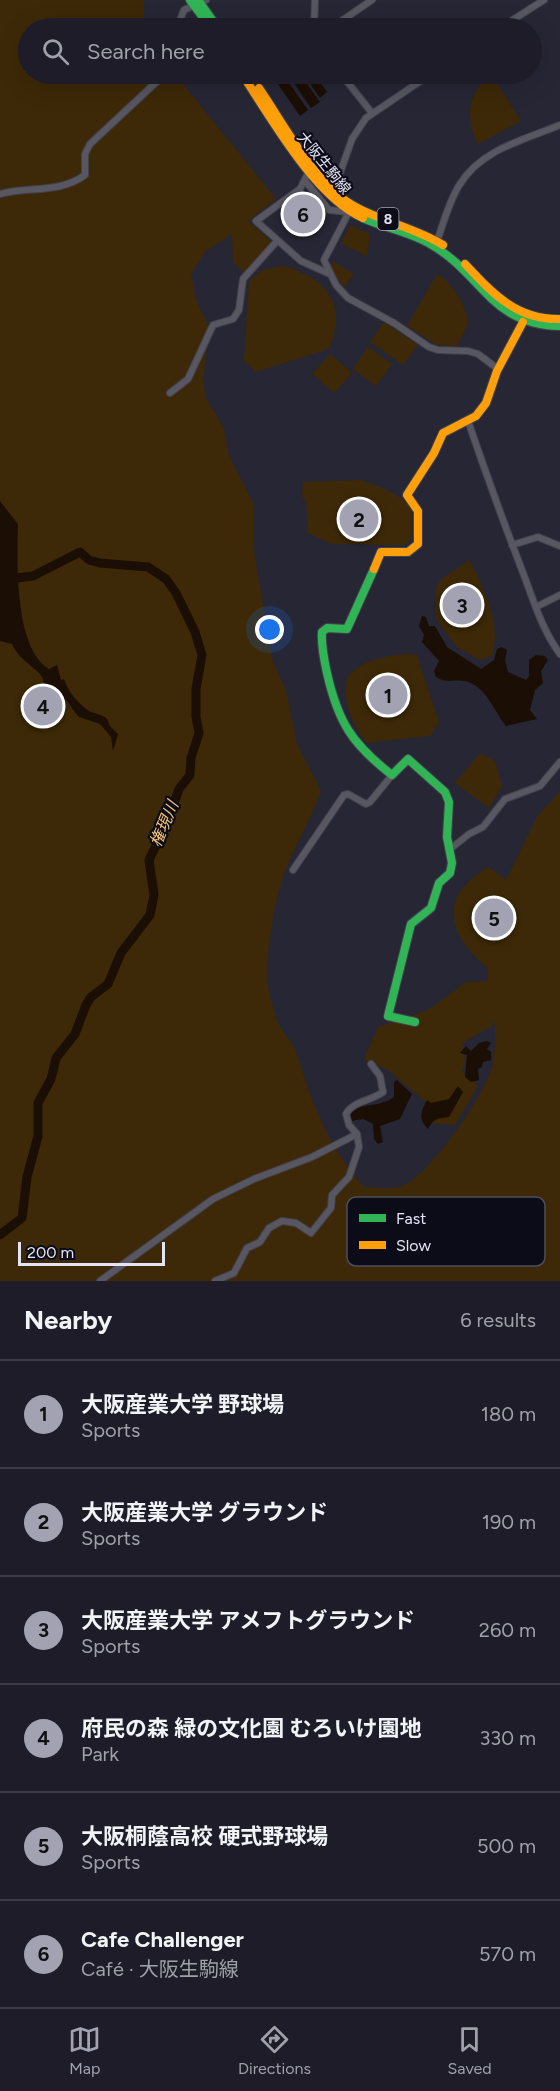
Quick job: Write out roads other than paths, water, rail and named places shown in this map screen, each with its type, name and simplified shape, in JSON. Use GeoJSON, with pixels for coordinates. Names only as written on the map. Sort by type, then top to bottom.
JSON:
{"type":"FeatureCollection","features":[{"type":"Feature","properties":{"kind":"street"},"geometry":{"type":"LineString","coordinates":[[314,18],[315,0]]}},
{"type":"Feature","properties":{"kind":"street"},"geometry":{"type":"LineString","coordinates":[[346,18],[372,0]]}},
{"type":"Feature","properties":{"kind":"street"},"geometry":{"type":"LineString","coordinates":[[516,18],[544,0]]}},
{"type":"Feature","properties":{"kind":"street"},"geometry":{"type":"LineString","coordinates":[[181,18],[184,10],[198,2]]}},
{"type":"Feature","properties":{"kind":"street"},"geometry":{"type":"LineString","coordinates":[[198,2],[205,18]]}},
{"type":"Feature","properties":{"kind":"street"},"geometry":{"type":"LineString","coordinates":[[198,2],[210,18]]}},
{"type":"Feature","properties":{"kind":"street"},"geometry":{"type":"LineString","coordinates":[[0,194],[18,190],[54,189],[80,179],[86,170],[85,154],[90,144],[154,84]]}},
{"type":"Feature","properties":{"kind":"street","name":"大阪生駒線"},"geometry":{"type":"LineString","coordinates":[[249,84],[309,171],[330,197],[349,212],[434,246],[460,268],[499,308],[523,322],[549,328],[560,327]]}},
{"type":"Feature","properties":{"kind":"street","name":"大阪生駒線"},"geometry":{"type":"LineString","coordinates":[[256,84],[334,190],[346,201],[367,212],[402,223],[437,241],[517,313],[534,320],[560,319]]}},
{"type":"Feature","properties":{"kind":"street"},"geometry":{"type":"LineString","coordinates":[[349,84],[372,113]]}},
{"type":"Feature","properties":{"kind":"street"},"geometry":{"type":"LineString","coordinates":[[334,190],[352,139],[366,118],[416,84]]}},
{"type":"Feature","properties":{"kind":"street"},"geometry":{"type":"LineString","coordinates":[[437,241],[454,194],[477,165],[502,147],[560,125]]}},
{"type":"Feature","properties":{"kind":"street"},"geometry":{"type":"LineString","coordinates":[[309,171],[306,182],[300,189],[256,221],[301,261],[331,274]]}},
{"type":"Feature","properties":{"kind":"street"},"geometry":{"type":"LineString","coordinates":[[306,182],[329,210],[349,212],[324,260],[336,285],[348,298],[394,323],[429,347],[478,354],[498,369]]}},
{"type":"Feature","properties":{"kind":"street"},"geometry":{"type":"LineString","coordinates":[[170,393],[188,379],[213,325],[233,319],[239,310],[243,279],[278,242]]}},
{"type":"Feature","properties":{"kind":"street"},"geometry":{"type":"LineString","coordinates":[[392,775],[363,753],[341,724],[329,683],[321,641],[322,632],[327,627],[347,629],[381,552],[408,552],[418,544],[421,516],[415,502],[407,495],[434,453],[443,433],[452,426],[468,421],[486,403],[498,369],[523,322]]}},
{"type":"Feature","properties":{"kind":"street"},"geometry":{"type":"LineString","coordinates":[[468,421],[536,607],[549,638],[560,654]]}},
{"type":"Feature","properties":{"kind":"street"},"geometry":{"type":"LineString","coordinates":[[512,545],[538,537],[560,546]]}},
{"type":"Feature","properties":{"kind":"street"},"geometry":{"type":"LineString","coordinates":[[536,607],[560,595]]}},
{"type":"Feature","properties":{"kind":"street"},"geometry":{"type":"LineString","coordinates":[[293,870],[344,795],[366,804],[370,802],[408,759],[445,792],[449,802],[447,837],[452,862],[450,873],[439,883],[431,908],[411,924],[399,980],[392,993],[388,1017],[415,1022]]}},
{"type":"Feature","properties":{"kind":"street"},"geometry":{"type":"LineString","coordinates":[[450,850],[469,834],[483,827],[505,799],[540,786],[560,762]]}},
{"type":"Feature","properties":{"kind":"street"},"geometry":{"type":"LineString","coordinates":[[215,1281],[234,1273],[247,1248],[260,1242],[269,1228],[278,1222],[291,1220],[311,1233],[331,1208],[332,1195],[349,1177],[359,1147],[357,1134],[347,1121],[349,1109],[374,1099],[383,1092],[380,1076],[371,1064]]}},
{"type":"Feature","properties":{"kind":"street"},"geometry":{"type":"LineString","coordinates":[[100,1281],[213,1199],[254,1179],[312,1157],[357,1134]]}},
{"type":"Feature","properties":{"kind":"waterway","name":"権現川"},"geometry":{"type":"LineString","coordinates":[[0,1235],[22,1218],[27,1177],[38,1136],[38,1103],[51,1079],[56,1058],[75,1034],[91,997],[108,984],[121,953],[150,915],[154,895],[149,860],[167,823],[179,789],[190,775],[191,758],[199,733],[196,717],[196,689],[202,655],[195,632],[176,593],[166,579],[148,567],[100,563],[89,560],[80,552],[33,576],[17,578]]}},
{"type":"Feature","properties":{"kind":"place","name":"Cafe Challenger"},"geometry":{"type":"Point","coordinates":[303,214]}},
{"type":"Feature","properties":{"kind":"place","name":"大阪産業大学 グラウンド"},"geometry":{"type":"Point","coordinates":[359,519]}},
{"type":"Feature","properties":{"kind":"place","name":"大阪産業大学 アメフトグラウンド"},"geometry":{"type":"Point","coordinates":[462,605]}},
{"type":"Feature","properties":{"kind":"place","name":"大阪産業大学 野球場"},"geometry":{"type":"Point","coordinates":[388,695]}},
{"type":"Feature","properties":{"kind":"place","name":"府民の森 緑の文化園 むろいけ園地"},"geometry":{"type":"Point","coordinates":[43,706]}},
{"type":"Feature","properties":{"kind":"place","name":"大阪桐蔭高校 硬式野球場"},"geometry":{"type":"Point","coordinates":[494,918]}}]}
